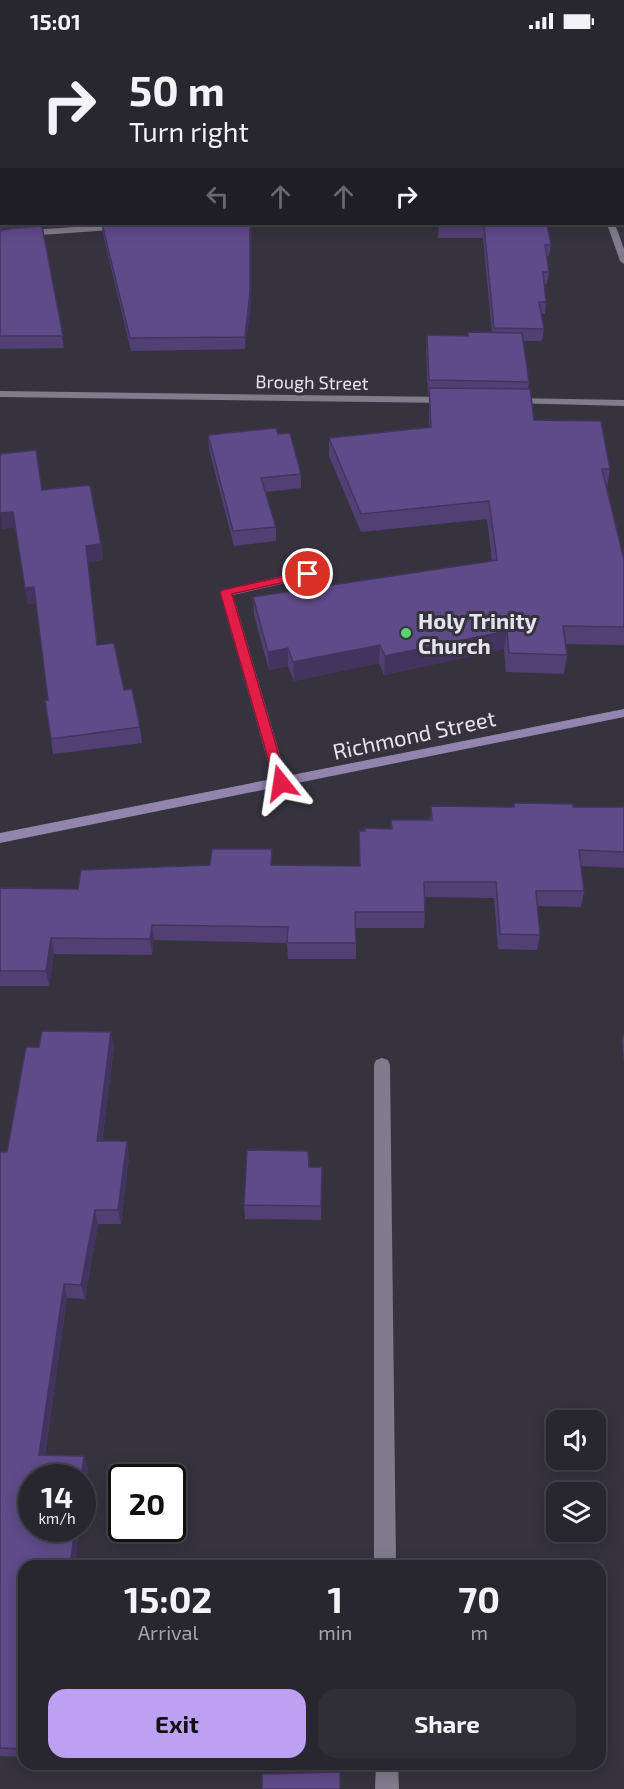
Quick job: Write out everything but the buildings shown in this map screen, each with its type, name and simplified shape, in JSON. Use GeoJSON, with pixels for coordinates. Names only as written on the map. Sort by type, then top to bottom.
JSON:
{"type":"FeatureCollection","features":[{"type":"Feature","properties":{"kind":"main road","name":"Richmond Street"},"geometry":{"type":"LineString","coordinates":[[0,838],[624,713]]}},
{"type":"Feature","properties":{"kind":"street"},"geometry":{"type":"LineString","coordinates":[[611,225],[624,261]]}},
{"type":"Feature","properties":{"kind":"street"},"geometry":{"type":"LineString","coordinates":[[0,237],[12,234],[137,226]]}},
{"type":"Feature","properties":{"kind":"street","name":"Brough Street"},"geometry":{"type":"LineString","coordinates":[[0,393],[459,401]]}},
{"type":"Feature","properties":{"kind":"street"},"geometry":{"type":"LineString","coordinates":[[506,401],[624,403]]}},
{"type":"Feature","properties":{"kind":"street"},"geometry":{"type":"LineString","coordinates":[[281,783],[226,592],[308,574]]}},
{"type":"Feature","properties":{"kind":"street"},"geometry":{"type":"LineString","coordinates":[[382,1065],[385,1560]]}},
{"type":"Feature","properties":{"kind":"street"},"geometry":{"type":"LineString","coordinates":[[387,1770],[387,1789]]}},
{"type":"Feature","properties":{"kind":"place","name":"Holy Trinity Church"},"geometry":{"type":"Point","coordinates":[406,633]}},
{"type":"Feature","properties":{"kind":"route"},"geometry":{"type":"LineString","coordinates":[[281,783],[226,592],[308,574]]}}]}
